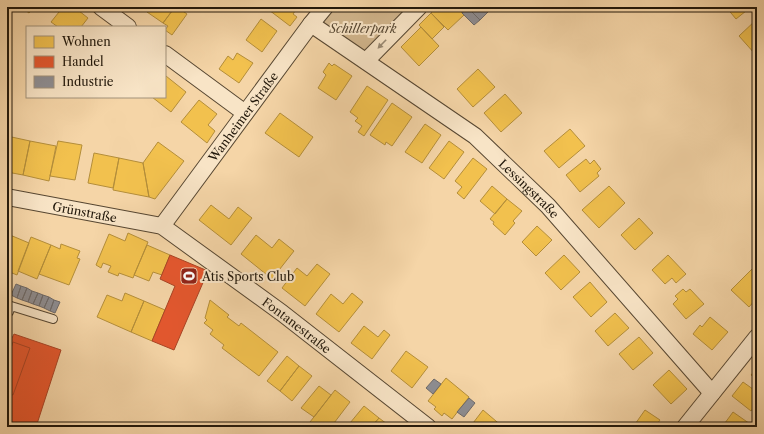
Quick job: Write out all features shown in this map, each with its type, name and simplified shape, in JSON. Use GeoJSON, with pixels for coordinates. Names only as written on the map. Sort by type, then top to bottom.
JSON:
{"type":"FeatureCollection","features":[{"type":"Feature","properties":{"kind":"street"},"geometry":{"type":"LineString","coordinates":[[101,7],[127,26]]}},
{"type":"Feature","properties":{"kind":"street","name":"Wanheimer Straße"},"geometry":{"type":"LineString","coordinates":[[162,226],[244,113],[325,7]]}},
{"type":"Feature","properties":{"kind":"street"},"geometry":{"type":"LineString","coordinates":[[366,62],[419,7]]}},
{"type":"Feature","properties":{"kind":"street","name":"Lessingstraße"},"geometry":{"type":"LineString","coordinates":[[311,24],[475,136],[543,200],[712,394]]}},
{"type":"Feature","properties":{"kind":"street"},"geometry":{"type":"LineString","coordinates":[[166,55],[244,113]]}},
{"type":"Feature","properties":{"kind":"street","name":"Grünstraße"},"geometry":{"type":"LineString","coordinates":[[7,197],[162,226]]}},
{"type":"Feature","properties":{"kind":"street","name":"Fontanestraße"},"geometry":{"type":"LineString","coordinates":[[162,226],[282,313],[428,427]]}},
{"type":"Feature","properties":{"kind":"street"},"geometry":{"type":"LineString","coordinates":[[685,427],[757,337]]}},
{"type":"Feature","properties":{"kind":"lane"},"geometry":{"type":"LineString","coordinates":[[7,312],[9,312],[11,306],[53,319]]}},
{"type":"Feature","properties":{"kind":"green space","name":"Schillerpark"},"geometry":{"type":"Polygon","coordinates":[[[334,7],[412,7],[366,55],[320,23],[334,7]]]}},
{"type":"Feature","properties":{"kind":"building: Wohnen"},"geometry":{"type":"Polygon","coordinates":[[[21,7],[34,7],[29,13],[21,7]]]}},
{"type":"Feature","properties":{"kind":"building: Wohnen"},"geometry":{"type":"Polygon","coordinates":[[[63,7],[74,7],[88,18],[82,26],[57,26],[51,22],[63,7]]]}},
{"type":"Feature","properties":{"kind":"building: Wohnen"},"geometry":{"type":"Polygon","coordinates":[[[151,7],[175,7],[163,23],[147,12],[151,7]]]}},
{"type":"Feature","properties":{"kind":"building: Wohnen"},"geometry":{"type":"Polygon","coordinates":[[[175,7],[187,14],[172,35],[166,31],[168,26],[163,23],[175,7]]]}},
{"type":"Feature","properties":{"kind":"building: Wohnen"},"geometry":{"type":"Polygon","coordinates":[[[265,7],[298,7],[293,14],[297,17],[290,26],[265,7]]]}},
{"type":"Feature","properties":{"kind":"building: Wohnen"},"geometry":{"type":"Polygon","coordinates":[[[437,7],[456,7],[464,15],[448,30],[431,13],[437,7]]]}},
{"type":"Feature","properties":{"kind":"building: Wohnen"},"geometry":{"type":"Polygon","coordinates":[[[726,7],[751,7],[736,19],[726,7]]]}},
{"type":"Feature","properties":{"kind":"building: Wohnen"},"geometry":{"type":"Polygon","coordinates":[[[431,13],[444,27],[432,39],[419,25],[431,13]]]}},
{"type":"Feature","properties":{"kind":"building: Wohnen"},"geometry":{"type":"Polygon","coordinates":[[[261,19],[277,31],[262,52],[246,40],[261,19]]]}},
{"type":"Feature","properties":{"kind":"building: Wohnen"},"geometry":{"type":"Polygon","coordinates":[[[756,20],[757,52],[755,54],[739,36],[756,20]]]}},
{"type":"Feature","properties":{"kind":"building: Wohnen"},"geometry":{"type":"Polygon","coordinates":[[[421,27],[439,46],[419,66],[401,47],[421,27]]]}},
{"type":"Feature","properties":{"kind":"building: Wohnen"},"geometry":{"type":"Polygon","coordinates":[[[237,53],[253,63],[239,83],[219,69],[228,56],[233,60],[237,53]]]}},
{"type":"Feature","properties":{"kind":"building: Wohnen"},"geometry":{"type":"Polygon","coordinates":[[[329,63],[332,66],[334,64],[352,76],[336,100],[318,88],[326,75],[323,72],[329,63]]]}},
{"type":"Feature","properties":{"kind":"building: Wohnen"},"geometry":{"type":"Polygon","coordinates":[[[478,69],[495,87],[473,107],[457,89],[478,69]]]}},
{"type":"Feature","properties":{"kind":"building: Wohnen"},"geometry":{"type":"Polygon","coordinates":[[[166,76],[186,92],[171,112],[153,98],[166,98],[166,76]]]}},
{"type":"Feature","properties":{"kind":"building: Wohnen"},"geometry":{"type":"Polygon","coordinates":[[[367,86],[388,100],[364,136],[358,132],[362,126],[355,121],[358,118],[350,112],[367,86]]]}},
{"type":"Feature","properties":{"kind":"building: Wohnen"},"geometry":{"type":"Polygon","coordinates":[[[505,94],[522,113],[501,132],[484,113],[505,94]]]}},
{"type":"Feature","properties":{"kind":"building: Wohnen"},"geometry":{"type":"Polygon","coordinates":[[[199,100],[217,114],[208,125],[215,131],[207,143],[181,122],[199,100]]]}},
{"type":"Feature","properties":{"kind":"building: Wohnen"},"geometry":{"type":"Polygon","coordinates":[[[392,103],[412,117],[392,146],[386,142],[385,145],[370,135],[392,103]]]}},
{"type":"Feature","properties":{"kind":"building: Wohnen"},"geometry":{"type":"Polygon","coordinates":[[[280,113],[313,137],[299,157],[265,133],[280,113]]]}},
{"type":"Feature","properties":{"kind":"building: Wohnen"},"geometry":{"type":"Polygon","coordinates":[[[425,124],[441,135],[422,163],[405,152],[425,124]]]}},
{"type":"Feature","properties":{"kind":"building: Wohnen"},"geometry":{"type":"Polygon","coordinates":[[[570,129],[585,146],[559,168],[544,151],[570,129]]]}},
{"type":"Feature","properties":{"kind":"building: Wohnen"},"geometry":{"type":"Polygon","coordinates":[[[7,136],[30,141],[23,175],[7,172],[7,136]]]}},
{"type":"Feature","properties":{"kind":"building: Wohnen"},"geometry":{"type":"Polygon","coordinates":[[[30,141],[56,146],[49,181],[23,175],[30,141]]]}},
{"type":"Feature","properties":{"kind":"building: Wohnen"},"geometry":{"type":"Polygon","coordinates":[[[58,141],[82,145],[75,180],[50,176],[58,141]]]}},
{"type":"Feature","properties":{"kind":"building: Wohnen"},"geometry":{"type":"Polygon","coordinates":[[[449,141],[464,152],[444,179],[429,168],[449,141]]]}},
{"type":"Feature","properties":{"kind":"building: Wohnen"},"geometry":{"type":"Polygon","coordinates":[[[158,142],[184,161],[155,199],[149,197],[143,163],[158,142]]]}},
{"type":"Feature","properties":{"kind":"building: Wohnen"},"geometry":{"type":"Polygon","coordinates":[[[94,153],[119,158],[113,188],[88,183],[94,153]]]}},
{"type":"Feature","properties":{"kind":"building: Wohnen"},"geometry":{"type":"Polygon","coordinates":[[[119,158],[143,163],[149,197],[113,190],[119,158]]]}},
{"type":"Feature","properties":{"kind":"building: Wohnen"},"geometry":{"type":"Polygon","coordinates":[[[473,158],[487,169],[464,199],[457,193],[462,187],[455,181],[473,158]]]}},
{"type":"Feature","properties":{"kind":"building: Wohnen"},"geometry":{"type":"Polygon","coordinates":[[[586,159],[590,164],[594,160],[601,169],[597,173],[599,176],[580,192],[566,175],[586,159]]]}},
{"type":"Feature","properties":{"kind":"building: Wohnen"},"geometry":{"type":"Polygon","coordinates":[[[492,186],[507,199],[495,214],[480,201],[492,186]]]}},
{"type":"Feature","properties":{"kind":"building: Wohnen"},"geometry":{"type":"Polygon","coordinates":[[[609,186],[625,203],[599,228],[582,210],[609,186]]]}},
{"type":"Feature","properties":{"kind":"building: Wohnen"},"geometry":{"type":"Polygon","coordinates":[[[507,199],[522,211],[513,221],[515,223],[505,235],[493,224],[494,222],[490,219],[507,199]]]}},
{"type":"Feature","properties":{"kind":"building: Wohnen"},"geometry":{"type":"Polygon","coordinates":[[[211,205],[229,219],[238,207],[252,218],[231,245],[199,220],[211,205]]]}},
{"type":"Feature","properties":{"kind":"building: Wohnen"},"geometry":{"type":"Polygon","coordinates":[[[639,218],[653,233],[635,250],[621,235],[639,218]]]}},
{"type":"Feature","properties":{"kind":"building: Wohnen"},"geometry":{"type":"Polygon","coordinates":[[[537,226],[552,240],[536,256],[522,242],[537,226]]]}},
{"type":"Feature","properties":{"kind":"building: Wohnen"},"geometry":{"type":"Polygon","coordinates":[[[128,233],[148,242],[133,278],[119,273],[118,276],[108,272],[111,266],[103,263],[101,268],[96,265],[109,234],[125,241],[128,233]]]}},
{"type":"Feature","properties":{"kind":"building: Wohnen"},"geometry":{"type":"Polygon","coordinates":[[[10,235],[29,243],[17,275],[7,271],[7,243],[10,235]]]}},
{"type":"Feature","properties":{"kind":"building: Wohnen"},"geometry":{"type":"Polygon","coordinates":[[[256,235],[272,248],[279,239],[294,251],[272,279],[241,254],[256,235]]]}},
{"type":"Feature","properties":{"kind":"building: Wohnen"},"geometry":{"type":"Polygon","coordinates":[[[31,237],[51,245],[37,279],[18,271],[31,237]]]}},
{"type":"Feature","properties":{"kind":"building: Wohnen"},"geometry":{"type":"Polygon","coordinates":[[[61,244],[80,251],[77,258],[80,259],[69,285],[39,274],[51,245],[60,249],[61,244]]]}},
{"type":"Feature","properties":{"kind":"building: Wohnen"},"geometry":{"type":"Polygon","coordinates":[[[147,245],[170,255],[162,275],[153,272],[149,281],[134,275],[147,245]]]}},
{"type":"Feature","properties":{"kind":"building: Wohnen"},"geometry":{"type":"Polygon","coordinates":[[[564,255],[580,272],[561,290],[545,273],[564,255]]]}},
{"type":"Feature","properties":{"kind":"building: Wohnen"},"geometry":{"type":"Polygon","coordinates":[[[668,255],[686,274],[676,283],[672,278],[665,284],[652,270],[668,255]]]}},
{"type":"Feature","properties":{"kind":"building: Wohnen"},"geometry":{"type":"Polygon","coordinates":[[[317,264],[330,274],[305,306],[282,288],[297,268],[307,276],[317,264]]]}},
{"type":"Feature","properties":{"kind":"building: Wohnen"},"geometry":{"type":"Polygon","coordinates":[[[752,269],[757,273],[757,298],[749,307],[731,290],[752,269]]]}},
{"type":"Feature","properties":{"kind":"building: Wohnen"},"geometry":{"type":"Polygon","coordinates":[[[590,282],[607,302],[591,317],[573,297],[590,282]]]}},
{"type":"Feature","properties":{"kind":"building: Wohnen"},"geometry":{"type":"Polygon","coordinates":[[[683,289],[686,292],[690,289],[704,304],[686,319],[673,304],[678,299],[675,296],[683,289]]]}},
{"type":"Feature","properties":{"kind":"building: Wohnen"},"geometry":{"type":"Polygon","coordinates":[[[125,293],[144,301],[131,332],[97,317],[107,295],[122,301],[125,293]]]}},
{"type":"Feature","properties":{"kind":"building: Wohnen"},"geometry":{"type":"Polygon","coordinates":[[[352,293],[363,302],[339,332],[316,314],[331,294],[343,304],[352,293]]]}},
{"type":"Feature","properties":{"kind":"building: Wohnen"},"geometry":{"type":"Polygon","coordinates":[[[210,300],[229,315],[227,317],[239,326],[241,323],[278,352],[259,376],[222,348],[224,345],[210,334],[213,330],[204,323],[207,320],[205,318],[210,300]]]}},
{"type":"Feature","properties":{"kind":"building: Wohnen"},"geometry":{"type":"Polygon","coordinates":[[[144,301],[165,310],[152,341],[131,332],[144,301]]]}},
{"type":"Feature","properties":{"kind":"building: Wohnen"},"geometry":{"type":"Polygon","coordinates":[[[615,313],[629,328],[608,346],[595,331],[615,313]]]}},
{"type":"Feature","properties":{"kind":"building: Wohnen"},"geometry":{"type":"Polygon","coordinates":[[[710,317],[728,332],[712,350],[693,334],[700,325],[702,327],[710,317]]]}},
{"type":"Feature","properties":{"kind":"building: Wohnen"},"geometry":{"type":"Polygon","coordinates":[[[364,326],[378,337],[384,330],[390,335],[372,359],[351,343],[364,326]]]}},
{"type":"Feature","properties":{"kind":"building: Wohnen"},"geometry":{"type":"Polygon","coordinates":[[[639,337],[653,353],[633,370],[619,354],[639,337]]]}},
{"type":"Feature","properties":{"kind":"building: Wohnen"},"geometry":{"type":"Polygon","coordinates":[[[406,351],[428,367],[412,388],[391,371],[406,351]]]}},
{"type":"Feature","properties":{"kind":"building: Wohnen"},"geometry":{"type":"Polygon","coordinates":[[[287,356],[299,366],[280,391],[267,381],[287,356]]]}},
{"type":"Feature","properties":{"kind":"building: Wohnen"},"geometry":{"type":"Polygon","coordinates":[[[299,366],[312,376],[292,401],[280,391],[299,366]]]}},
{"type":"Feature","properties":{"kind":"building: Wohnen"},"geometry":{"type":"Polygon","coordinates":[[[757,368],[757,379],[751,375],[757,368]]]}},
{"type":"Feature","properties":{"kind":"building: Wohnen"},"geometry":{"type":"Polygon","coordinates":[[[669,370],[687,389],[671,404],[653,385],[669,370]]]}},
{"type":"Feature","properties":{"kind":"building: Wohnen"},"geometry":{"type":"Polygon","coordinates":[[[446,378],[469,397],[452,419],[444,413],[442,416],[434,409],[436,407],[428,401],[446,378]]]}},
{"type":"Feature","properties":{"kind":"building: Wohnen"},"geometry":{"type":"Polygon","coordinates":[[[743,382],[757,392],[757,403],[751,411],[732,396],[743,382]]]}},
{"type":"Feature","properties":{"kind":"building: Wohnen"},"geometry":{"type":"Polygon","coordinates":[[[319,386],[331,395],[314,417],[301,408],[319,386]]]}},
{"type":"Feature","properties":{"kind":"building: Wohnen"},"geometry":{"type":"Polygon","coordinates":[[[335,390],[350,402],[331,427],[317,427],[310,422],[335,390]]]}},
{"type":"Feature","properties":{"kind":"building: Wohnen"},"geometry":{"type":"Polygon","coordinates":[[[364,406],[379,418],[371,427],[356,427],[350,423],[364,406]]]}},
{"type":"Feature","properties":{"kind":"building: Wohnen"},"geometry":{"type":"Polygon","coordinates":[[[483,410],[503,427],[470,427],[483,410]]]}},
{"type":"Feature","properties":{"kind":"building: Wohnen"},"geometry":{"type":"Polygon","coordinates":[[[645,410],[660,420],[655,427],[633,427],[645,410]]]}},
{"type":"Feature","properties":{"kind":"building: Wohnen"},"geometry":{"type":"Polygon","coordinates":[[[733,412],[753,426],[753,427],[722,427],[733,412]]]}},
{"type":"Feature","properties":{"kind":"building: Wohnen"},"geometry":{"type":"Polygon","coordinates":[[[379,418],[391,427],[371,427],[379,418]]]}},
{"type":"Feature","properties":{"kind":"building: Handel"},"geometry":{"type":"Polygon","coordinates":[[[170,255],[208,271],[174,350],[152,341],[175,286],[160,279],[170,255]]]}},
{"type":"Feature","properties":{"kind":"building: Handel"},"geometry":{"type":"Polygon","coordinates":[[[14,334],[61,350],[36,427],[7,427],[7,336],[12,338],[14,334]]]}},
{"type":"Feature","properties":{"kind":"building: Handel"},"geometry":{"type":"Polygon","coordinates":[[[13,342],[30,348],[13,395],[7,393],[7,360],[13,342]]]}},
{"type":"Feature","properties":{"kind":"building: Industrie"},"geometry":{"type":"Polygon","coordinates":[[[484,7],[489,11],[480,20],[468,8],[484,7]]]}},
{"type":"Feature","properties":{"kind":"building: Industrie"},"geometry":{"type":"Polygon","coordinates":[[[468,8],[480,20],[474,25],[462,13],[468,8]]]}},
{"type":"Feature","properties":{"kind":"building: Industrie"},"geometry":{"type":"Polygon","coordinates":[[[16,284],[21,286],[17,298],[11,295],[16,284]]]}},
{"type":"Feature","properties":{"kind":"building: Industrie"},"geometry":{"type":"Polygon","coordinates":[[[21,286],[27,288],[22,300],[17,298],[21,286]]]}},
{"type":"Feature","properties":{"kind":"building: Industrie"},"geometry":{"type":"Polygon","coordinates":[[[27,288],[32,291],[28,302],[22,300],[27,288]]]}},
{"type":"Feature","properties":{"kind":"building: Industrie"},"geometry":{"type":"Polygon","coordinates":[[[32,291],[38,293],[33,304],[28,302],[32,291]]]}},
{"type":"Feature","properties":{"kind":"building: Industrie"},"geometry":{"type":"Polygon","coordinates":[[[38,293],[43,295],[39,306],[33,304],[38,293]]]}},
{"type":"Feature","properties":{"kind":"building: Industrie"},"geometry":{"type":"Polygon","coordinates":[[[43,295],[49,297],[44,308],[39,306],[43,295]]]}},
{"type":"Feature","properties":{"kind":"building: Industrie"},"geometry":{"type":"Polygon","coordinates":[[[49,297],[54,300],[50,311],[44,308],[49,297]]]}},
{"type":"Feature","properties":{"kind":"building: Industrie"},"geometry":{"type":"Polygon","coordinates":[[[54,300],[60,302],[55,313],[50,311],[54,300]]]}},
{"type":"Feature","properties":{"kind":"building: Industrie"},"geometry":{"type":"Polygon","coordinates":[[[434,379],[441,384],[433,394],[426,388],[434,379]]]}},
{"type":"Feature","properties":{"kind":"building: Industrie"},"geometry":{"type":"Polygon","coordinates":[[[469,398],[475,403],[464,417],[457,412],[469,398]]]}},
{"type":"Feature","properties":{"kind":"place","name":"Atis Sports Club"},"geometry":{"type":"Point","coordinates":[189,276]}}]}
